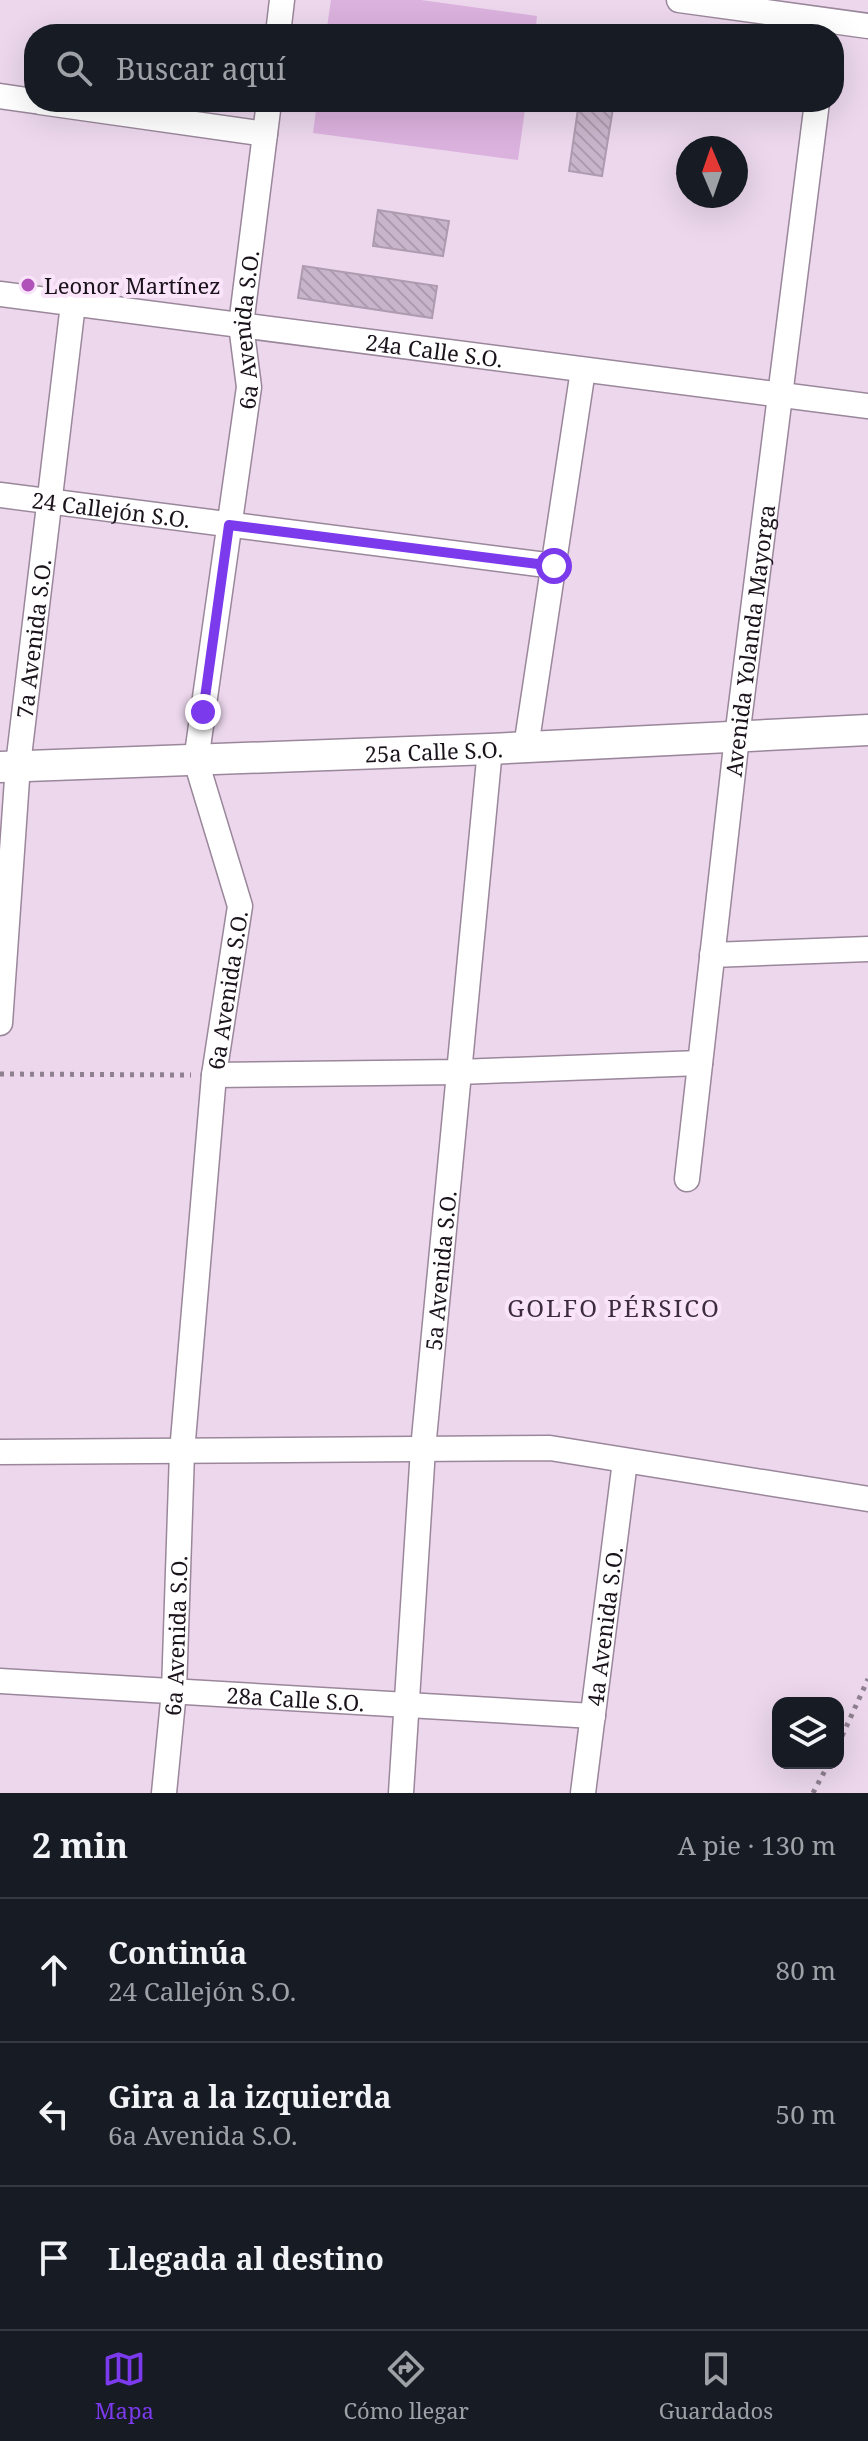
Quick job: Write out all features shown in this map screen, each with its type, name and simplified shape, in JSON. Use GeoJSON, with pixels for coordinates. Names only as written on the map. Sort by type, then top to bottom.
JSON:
{"type":"FeatureCollection","features":[{"type":"Feature","properties":{"kind":"street"},"geometry":{"type":"LineString","coordinates":[[279,24],[282,0]]}},
{"type":"Feature","properties":{"kind":"street"},"geometry":{"type":"LineString","coordinates":[[679,0],[828,18],[868,26]]}},
{"type":"Feature","properties":{"kind":"street"},"geometry":{"type":"LineString","coordinates":[[0,96],[24,100]]}},
{"type":"Feature","properties":{"kind":"street"},"geometry":{"type":"LineString","coordinates":[[108,112],[265,134]]}},
{"type":"Feature","properties":{"kind":"street","name":"6a Avenida S.O."},"geometry":{"type":"LineString","coordinates":[[164,1793],[174,1691],[182,1452],[214,1075],[240,906],[196,761],[249,387],[241,325],[268,112]]}},
{"type":"Feature","properties":{"kind":"street","name":"Avenida Yolanda Mayorga"},"geometry":{"type":"LineString","coordinates":[[687,1179],[778,395],[816,112]]}},
{"type":"Feature","properties":{"kind":"street","name":"24a Calle S.O."},"geometry":{"type":"LineString","coordinates":[[0,294],[868,406]]}},
{"type":"Feature","properties":{"kind":"street","name":"7a Avenida S.O."},"geometry":{"type":"LineString","coordinates":[[0,1023],[9,766],[49,502],[73,304]]}},
{"type":"Feature","properties":{"kind":"street"},"geometry":{"type":"LineString","coordinates":[[526,747],[583,370]]}},
{"type":"Feature","properties":{"kind":"street","name":"24 Callejón S.O."},"geometry":{"type":"LineString","coordinates":[[0,495],[554,566]]}},
{"type":"Feature","properties":{"kind":"street","name":"25a Calle S.O."},"geometry":{"type":"LineString","coordinates":[[9,766],[490,749],[868,730]]}},
{"type":"Feature","properties":{"kind":"street","name":"5a Avenida S.O."},"geometry":{"type":"LineString","coordinates":[[401,1793],[423,1449],[490,749]]}},
{"type":"Feature","properties":{"kind":"street"},"geometry":{"type":"LineString","coordinates":[[712,955],[868,949]]}},
{"type":"Feature","properties":{"kind":"street"},"geometry":{"type":"LineString","coordinates":[[214,1075],[459,1072],[700,1063]]}},
{"type":"Feature","properties":{"kind":"street"},"geometry":{"type":"LineString","coordinates":[[0,1452],[550,1448],[868,1499]]}},
{"type":"Feature","properties":{"kind":"street","name":"4a Avenida S.O."},"geometry":{"type":"LineString","coordinates":[[583,1793],[625,1461]]}},
{"type":"Feature","properties":{"kind":"street","name":"28a Calle S.O."},"geometry":{"type":"LineString","coordinates":[[0,1681],[593,1716]]}},
{"type":"Feature","properties":{"kind":"path"},"geometry":{"type":"LineString","coordinates":[[0,1074],[214,1075]]}},
{"type":"Feature","properties":{"kind":"path"},"geometry":{"type":"LineString","coordinates":[[844,1732],[868,1679]]}},
{"type":"Feature","properties":{"kind":"path"},"geometry":{"type":"LineString","coordinates":[[813,1793],[826,1769]]}},
{"type":"Feature","properties":{"kind":"shaded area"},"geometry":{"type":"Polygon","coordinates":[[[331,0],[421,0],[537,16],[536,24],[327,24],[331,0]]]}},
{"type":"Feature","properties":{"kind":"shaded area"},"geometry":{"type":"Polygon","coordinates":[[[316,112],[525,112],[518,160],[313,133],[316,112]]]}},
{"type":"Feature","properties":{"kind":"building"},"geometry":{"type":"Polygon","coordinates":[[[578,112],[612,112],[602,176],[569,171],[578,112]]]}},
{"type":"Feature","properties":{"kind":"building"},"geometry":{"type":"Polygon","coordinates":[[[378,210],[449,221],[443,256],[373,246],[378,210]]]}},
{"type":"Feature","properties":{"kind":"building"},"geometry":{"type":"Polygon","coordinates":[[[303,266],[437,286],[432,318],[298,298],[303,266]]]}},
{"type":"Feature","properties":{"kind":"place","name":"Leonor Martínez"},"geometry":{"type":"Point","coordinates":[28,285]}},
{"type":"Feature","properties":{"kind":"district","name":"GOLFO PÉRSICO"},"geometry":{"type":"Point","coordinates":[614,1307]}},
{"type":"Feature","properties":{"kind":"route"},"geometry":{"type":"LineString","coordinates":[[203,712],[229,525],[554,566]]}}]}
